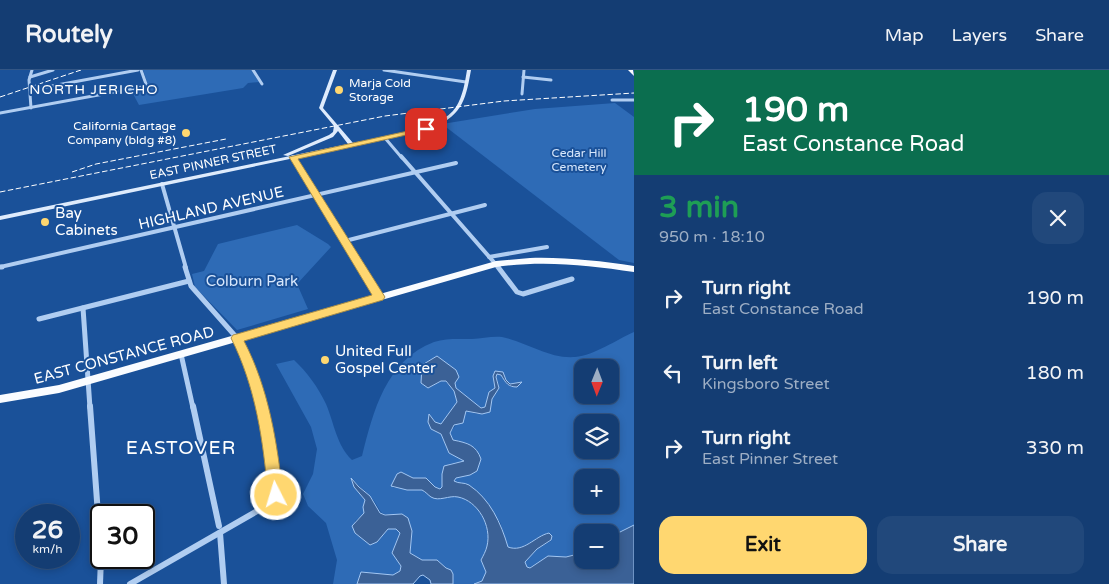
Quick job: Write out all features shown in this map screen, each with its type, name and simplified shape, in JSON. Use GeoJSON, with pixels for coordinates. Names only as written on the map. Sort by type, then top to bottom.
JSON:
{"type":"FeatureCollection","features":[{"type":"Feature","properties":{"kind":"main road"},"geometry":{"type":"LineString","coordinates":[[335,70],[320,106],[321,110],[352,145]]}},
{"type":"Feature","properties":{"kind":"main road"},"geometry":{"type":"LineString","coordinates":[[466,82],[469,70]]}},
{"type":"Feature","properties":{"kind":"main road"},"geometry":{"type":"LineString","coordinates":[[630,70],[634,75]]}},
{"type":"Feature","properties":{"kind":"main road","name":"EAST PINNER STREET"},"geometry":{"type":"LineString","coordinates":[[0,218],[422,130],[441,123],[455,113],[464,97],[466,82]]}},
{"type":"Feature","properties":{"kind":"main road"},"geometry":{"type":"LineString","coordinates":[[225,171],[287,155],[331,136],[336,130],[336,126]]}},
{"type":"Feature","properties":{"kind":"main road","name":"EAST CONSTANCE ROAD"},"geometry":{"type":"LineString","coordinates":[[0,399],[41,393],[88,381],[496,264],[524,260],[557,260],[634,269]]}},
{"type":"Feature","properties":{"kind":"street"},"geometry":{"type":"LineString","coordinates":[[30,108],[30,77],[32,70]]}},
{"type":"Feature","properties":{"kind":"street"},"geometry":{"type":"LineString","coordinates":[[30,77],[53,70]]}},
{"type":"Feature","properties":{"kind":"street"},"geometry":{"type":"LineString","coordinates":[[0,113],[137,88],[146,84],[139,70],[30,90]]}},
{"type":"Feature","properties":{"kind":"street"},"geometry":{"type":"LineString","coordinates":[[253,70],[262,84]]}},
{"type":"Feature","properties":{"kind":"street"},"geometry":{"type":"LineString","coordinates":[[384,70],[466,82]]}},
{"type":"Feature","properties":{"kind":"street"},"geometry":{"type":"LineString","coordinates":[[424,76],[428,70]]}},
{"type":"Feature","properties":{"kind":"street"},"geometry":{"type":"LineString","coordinates":[[522,94],[524,70]]}},
{"type":"Feature","properties":{"kind":"street"},"geometry":{"type":"LineString","coordinates":[[523,77],[551,80]]}},
{"type":"Feature","properties":{"kind":"street"},"geometry":{"type":"LineString","coordinates":[[612,100],[634,100]]}},
{"type":"Feature","properties":{"kind":"street"},"geometry":{"type":"LineString","coordinates":[[385,138],[520,294],[542,290],[572,280]]}},
{"type":"Feature","properties":{"kind":"street"},"geometry":{"type":"LineString","coordinates":[[293,157],[379,297]]}},
{"type":"Feature","properties":{"kind":"street","name":"HIGHLAND AVENUE"},"geometry":{"type":"LineString","coordinates":[[0,267],[456,163]]}},
{"type":"Feature","properties":{"kind":"street"},"geometry":{"type":"LineString","coordinates":[[130,584],[220,530],[269,506],[273,502],[276,491],[267,422],[246,356],[237,338],[196,293],[189,281],[162,184]]}},
{"type":"Feature","properties":{"kind":"street"},"geometry":{"type":"LineString","coordinates":[[344,241],[486,205]]}},
{"type":"Feature","properties":{"kind":"street"},"geometry":{"type":"LineString","coordinates":[[489,256],[547,247]]}},
{"type":"Feature","properties":{"kind":"street"},"geometry":{"type":"LineString","coordinates":[[38,319],[189,281]]}},
{"type":"Feature","properties":{"kind":"street"},"geometry":{"type":"LineString","coordinates":[[83,308],[97,504]]}},
{"type":"Feature","properties":{"kind":"street"},"geometry":{"type":"LineString","coordinates":[[181,354],[220,530],[224,584]]}},
{"type":"Feature","properties":{"kind":"street"},"geometry":{"type":"LineString","coordinates":[[100,584],[102,569]]}},
{"type":"Feature","properties":{"kind":"green space"},"geometry":{"type":"Polygon","coordinates":[[[143,70],[251,70],[259,82],[248,83],[243,88],[139,105],[131,90],[148,85],[143,70]]]}},
{"type":"Feature","properties":{"kind":"green space","name":"Cedar Hill Cemetery"},"geometry":{"type":"Polygon","coordinates":[[[615,103],[634,117],[634,263],[619,260],[442,124],[535,109],[615,103]]]}},
{"type":"Feature","properties":{"kind":"green space","name":"Colburn Park"},"geometry":{"type":"Polygon","coordinates":[[[297,225],[331,247],[297,284],[308,309],[237,330],[195,287],[192,274],[204,271],[218,244],[297,225]]]}},
{"type":"Feature","properties":{"kind":"green space"},"geometry":{"type":"Polygon","coordinates":[[[634,332],[634,525],[619,532],[619,524],[574,524],[574,555],[565,557],[548,556],[529,568],[527,567],[525,562],[537,549],[551,541],[541,536],[526,546],[508,547],[500,522],[463,483],[454,481],[456,478],[470,475],[467,443],[453,440],[450,433],[466,411],[477,414],[490,412],[492,399],[499,387],[497,374],[501,375],[511,387],[519,383],[510,384],[498,371],[494,376],[496,389],[489,392],[485,407],[481,408],[456,388],[437,356],[424,363],[428,388],[445,381],[454,391],[457,402],[441,424],[435,422],[430,415],[428,422],[431,429],[441,434],[449,453],[464,461],[449,464],[442,474],[442,487],[440,489],[435,487],[426,478],[413,478],[401,472],[393,488],[423,490],[432,497],[439,498],[459,497],[472,504],[478,510],[485,523],[488,539],[487,548],[481,560],[486,572],[482,581],[474,584],[453,584],[453,574],[437,560],[422,560],[410,553],[412,531],[402,514],[384,514],[381,512],[370,496],[353,479],[354,487],[365,500],[365,513],[355,521],[355,533],[370,545],[377,542],[388,529],[396,529],[400,533],[392,553],[401,566],[400,571],[393,576],[361,572],[357,584],[333,584],[337,560],[326,523],[308,506],[303,494],[313,474],[317,449],[311,427],[276,364],[294,360],[308,375],[323,398],[339,441],[352,460],[362,456],[377,405],[393,374],[404,361],[418,350],[434,342],[448,339],[502,337],[547,353],[565,357],[583,356],[634,332]]]}},
{"type":"Feature","properties":{"kind":"shaded area"},"geometry":{"type":"Polygon","coordinates":[[[437,356],[456,370],[459,377],[455,383],[456,388],[481,408],[485,407],[489,392],[495,388],[493,376],[495,371],[503,372],[510,384],[522,382],[517,387],[511,386],[501,375],[497,374],[499,388],[492,399],[490,412],[482,414],[466,411],[463,423],[454,425],[450,433],[453,440],[474,448],[481,459],[477,471],[470,475],[456,478],[454,481],[469,485],[489,504],[502,529],[508,547],[519,548],[549,533],[552,536],[551,540],[537,549],[525,562],[527,567],[530,568],[548,556],[566,557],[574,555],[574,569],[619,569],[619,532],[634,525],[634,584],[474,584],[482,581],[486,572],[481,560],[487,548],[488,538],[485,523],[477,509],[465,499],[458,497],[434,498],[422,490],[407,490],[391,486],[397,474],[401,472],[413,478],[426,478],[435,487],[440,489],[442,487],[444,466],[464,461],[449,453],[441,434],[431,429],[428,422],[429,414],[435,422],[441,424],[457,402],[454,391],[446,381],[441,381],[428,388],[421,383],[422,365],[437,356]]]}},
{"type":"Feature","properties":{"kind":"shaded area"},"geometry":{"type":"Polygon","coordinates":[[[351,478],[370,496],[380,513],[385,515],[402,514],[408,518],[412,531],[410,553],[422,560],[437,560],[451,570],[453,584],[431,584],[430,580],[423,575],[413,584],[357,584],[361,572],[393,575],[400,571],[401,566],[392,553],[400,533],[396,529],[388,529],[377,542],[370,545],[355,533],[352,526],[364,513],[365,500],[354,487],[351,478]]]}},
{"type":"Feature","properties":{"kind":"railway"},"geometry":{"type":"LineString","coordinates":[[0,97],[81,70]]}},
{"type":"Feature","properties":{"kind":"railway"},"geometry":{"type":"LineString","coordinates":[[0,192],[385,116],[504,101],[634,93]]}},
{"type":"Feature","properties":{"kind":"railway"},"geometry":{"type":"LineString","coordinates":[[72,172],[96,164],[226,139]]}},
{"type":"Feature","properties":{"kind":"place","name":"Marja Cold Storage"},"geometry":{"type":"Point","coordinates":[339,90]}},
{"type":"Feature","properties":{"kind":"place","name":"California Cartage Company (bldg #8)"},"geometry":{"type":"Point","coordinates":[186,133]}},
{"type":"Feature","properties":{"kind":"place","name":"Bay Cabinets"},"geometry":{"type":"Point","coordinates":[45,222]}},
{"type":"Feature","properties":{"kind":"place","name":"United Full Gospel Center"},"geometry":{"type":"Point","coordinates":[325,360]}},
{"type":"Feature","properties":{"kind":"district","name":"NORTH JERICHO"},"geometry":{"type":"Point","coordinates":[94,89]}},
{"type":"Feature","properties":{"kind":"district","name":"EASTOVER"},"geometry":{"type":"Point","coordinates":[181,448]}},
{"type":"Feature","properties":{"kind":"route"},"geometry":{"type":"LineString","coordinates":[[276,495],[267,422],[246,356],[237,338],[379,297],[293,157],[426,129]]}}]}
